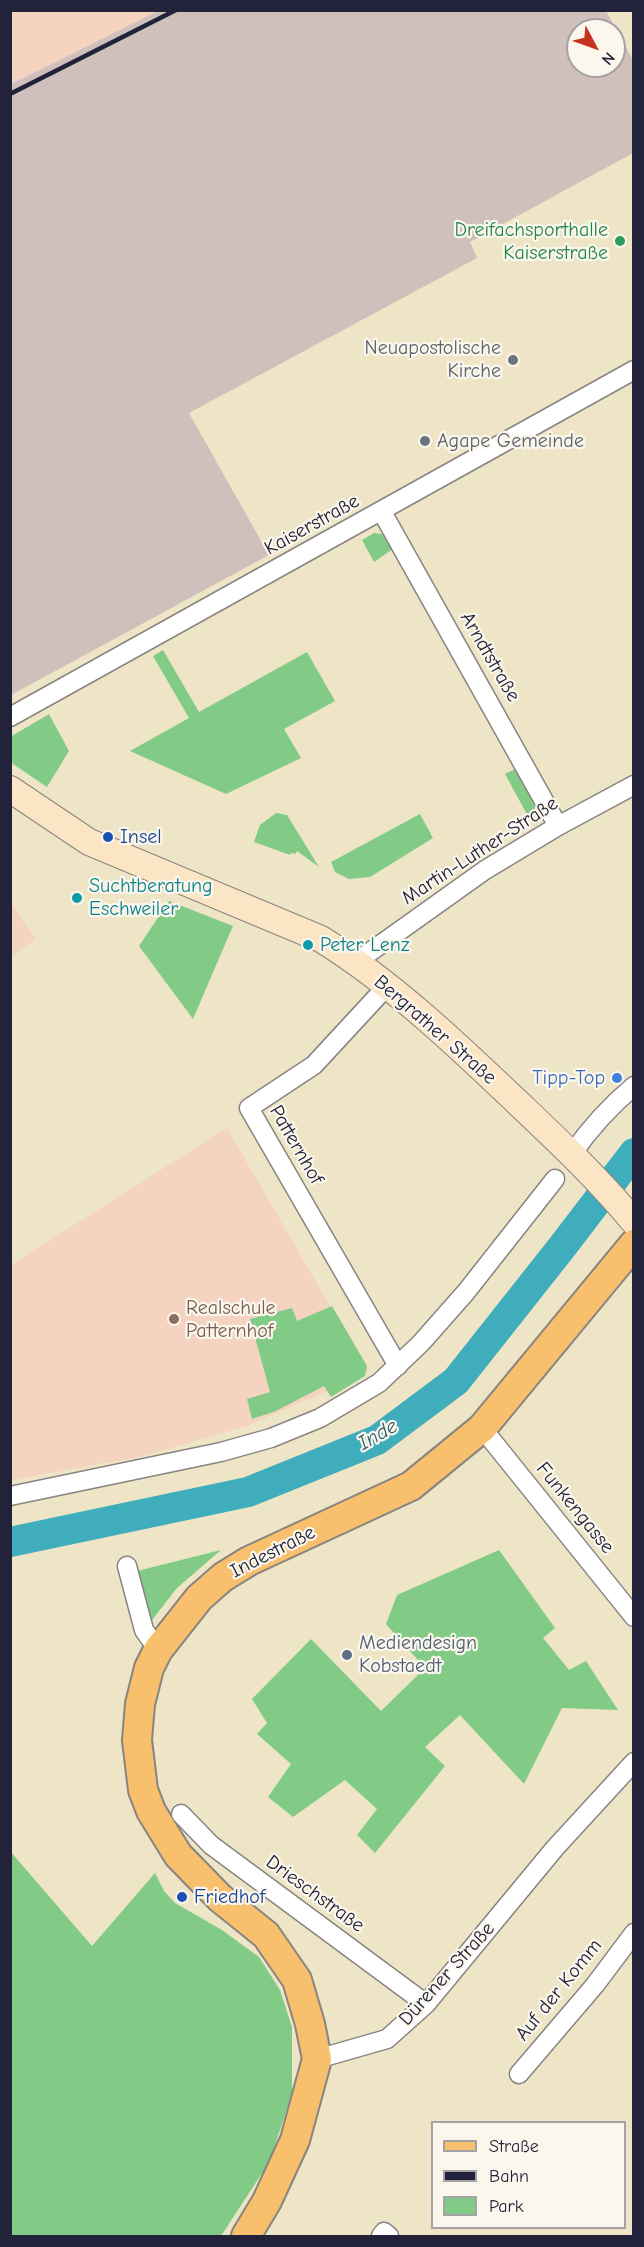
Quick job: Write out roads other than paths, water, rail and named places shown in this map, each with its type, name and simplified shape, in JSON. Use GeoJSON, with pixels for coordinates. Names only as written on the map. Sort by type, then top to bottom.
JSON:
{"type":"FeatureCollection","features":[{"type":"Feature","properties":{"kind":"main road","name":"Bergrather Straße"},"geometry":{"type":"LineString","coordinates":[[10,789],[89,842],[321,939],[356,962],[468,1056],[579,1162],[630,1218]]}},
{"type":"Feature","properties":{"kind":"main road","name":"Indestraße"},"geometry":{"type":"LineString","coordinates":[[316,2060],[310,2024],[297,1980],[266,1935],[220,1898],[178,1855],[152,1811],[143,1790],[137,1740],[140,1704],[149,1668],[158,1650],[199,1598],[223,1577],[249,1561],[411,1486],[482,1428],[633,1244]]}},
{"type":"Feature","properties":{"kind":"main road"},"geometry":{"type":"LineString","coordinates":[[246,2236],[267,2200],[295,2140],[316,2060]]}},
{"type":"Feature","properties":{"kind":"street","name":"Kaiserstraße"},"geometry":{"type":"LineString","coordinates":[[10,717],[382,512],[633,370]]}},
{"type":"Feature","properties":{"kind":"street","name":"Arndtstraße"},"geometry":{"type":"LineString","coordinates":[[382,512],[558,826]]}},
{"type":"Feature","properties":{"kind":"street","name":"Martin-Luther-Straße"},"geometry":{"type":"LineString","coordinates":[[356,962],[485,870],[633,785]]}},
{"type":"Feature","properties":{"kind":"street","name":"Patternhof"},"geometry":{"type":"LineString","coordinates":[[387,986],[314,1065],[249,1108],[398,1366]]}},
{"type":"Feature","properties":{"kind":"street"},"geometry":{"type":"LineString","coordinates":[[579,1162],[596,1121],[633,1086]]}},
{"type":"Feature","properties":{"kind":"street"},"geometry":{"type":"LineString","coordinates":[[10,1496],[221,1452],[272,1438],[320,1418],[379,1383],[398,1366],[466,1292],[555,1179]]}},
{"type":"Feature","properties":{"kind":"street","name":"Funkengasse"},"geometry":{"type":"LineString","coordinates":[[482,1428],[633,1617]]}},
{"type":"Feature","properties":{"kind":"street"},"geometry":{"type":"LineString","coordinates":[[127,1566],[144,1630],[158,1650]]}},
{"type":"Feature","properties":{"kind":"street","name":"Dürener Straße"},"geometry":{"type":"LineString","coordinates":[[316,2060],[387,2039],[426,2004],[555,1848],[633,1762]]}},
{"type":"Feature","properties":{"kind":"street","name":"Drieschstraße"},"geometry":{"type":"LineString","coordinates":[[181,1814],[211,1845],[426,2004]]}},
{"type":"Feature","properties":{"kind":"street","name":"Auf der Komm"},"geometry":{"type":"LineString","coordinates":[[519,2074],[595,1985],[633,1933]]}},
{"type":"Feature","properties":{"kind":"street"},"geometry":{"type":"LineString","coordinates":[[381,2236],[384,2232],[389,2236]]}},
{"type":"Feature","properties":{"kind":"waterway","name":"Inde"},"geometry":{"type":"LineString","coordinates":[[10,1542],[248,1492],[377,1440],[456,1381],[634,1153]]}},
{"type":"Feature","properties":{"kind":"railway"},"geometry":{"type":"LineString","coordinates":[[10,94],[176,10]]}},
{"type":"Feature","properties":{"kind":"place","name":"Dreifachsporthalle Kaiserstraße"},"geometry":{"type":"Point","coordinates":[620,241]}},
{"type":"Feature","properties":{"kind":"place","name":"Neuapostolische Kirche"},"geometry":{"type":"Point","coordinates":[513,360]}},
{"type":"Feature","properties":{"kind":"place","name":"Agape Gemeinde"},"geometry":{"type":"Point","coordinates":[425,441]}},
{"type":"Feature","properties":{"kind":"place","name":"Insel"},"geometry":{"type":"Point","coordinates":[108,837]}},
{"type":"Feature","properties":{"kind":"place","name":"Suchtberatung Eschweiler"},"geometry":{"type":"Point","coordinates":[77,898]}},
{"type":"Feature","properties":{"kind":"place","name":"Peter Lenz"},"geometry":{"type":"Point","coordinates":[308,945]}},
{"type":"Feature","properties":{"kind":"place","name":"Tipp-Top"},"geometry":{"type":"Point","coordinates":[617,1078]}},
{"type":"Feature","properties":{"kind":"place","name":"Realschule Patternhof"},"geometry":{"type":"Point","coordinates":[174,1319]}},
{"type":"Feature","properties":{"kind":"place","name":"Mediendesign Kobstaedt"},"geometry":{"type":"Point","coordinates":[347,1655]}},
{"type":"Feature","properties":{"kind":"place","name":"Friedhof"},"geometry":{"type":"Point","coordinates":[182,1897]}}]}
